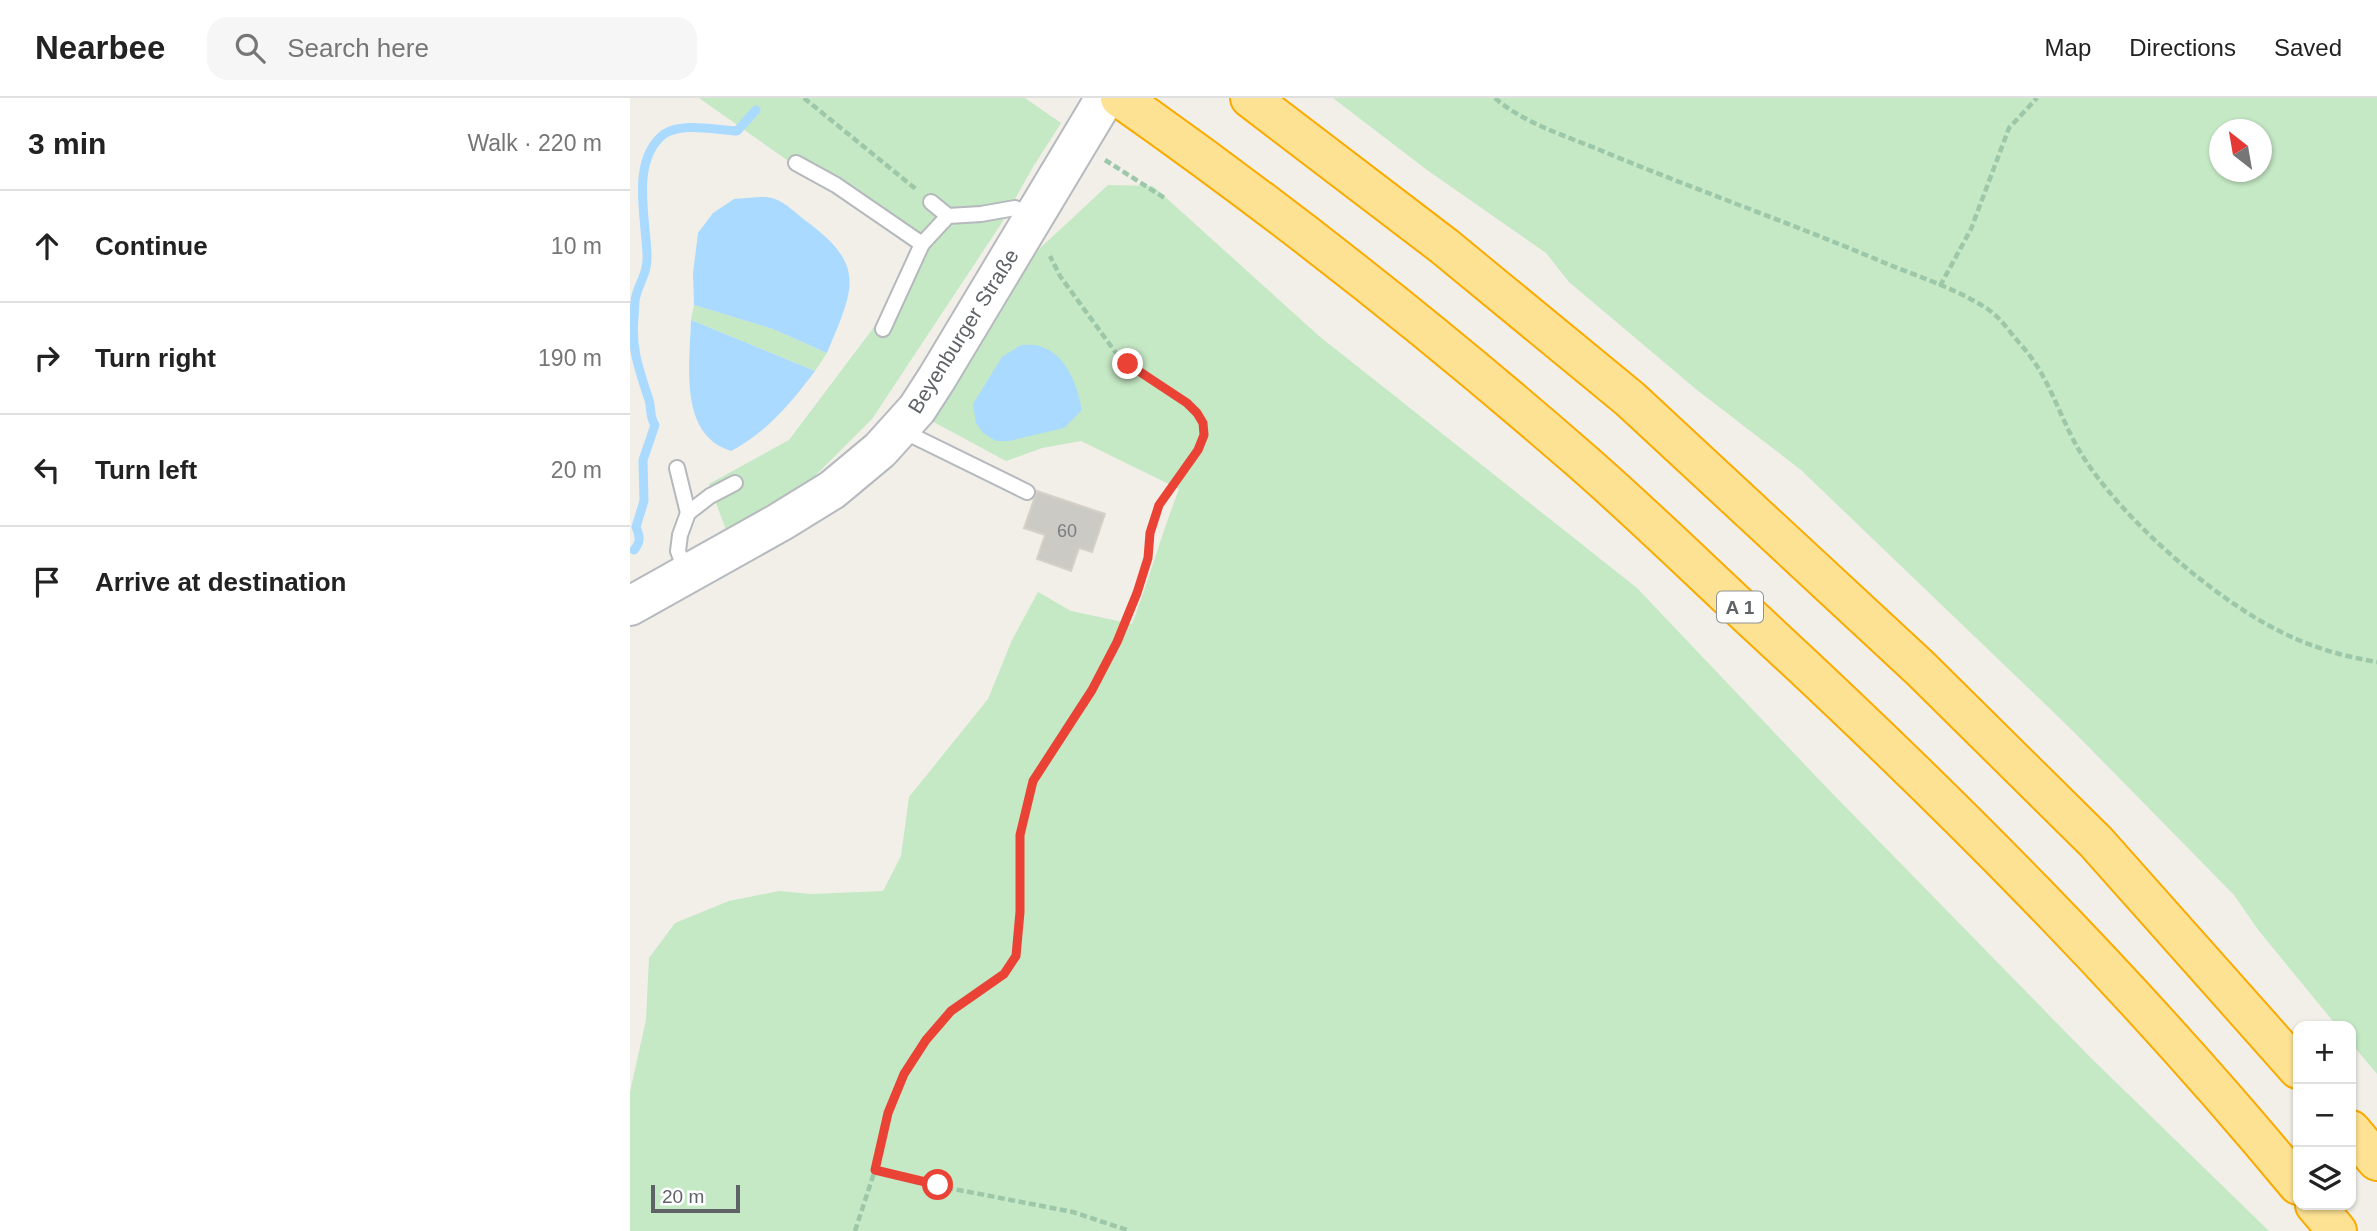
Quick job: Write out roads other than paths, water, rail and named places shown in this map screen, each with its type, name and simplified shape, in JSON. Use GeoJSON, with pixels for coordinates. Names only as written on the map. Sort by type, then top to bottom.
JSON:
{"type":"FeatureCollection","features":[{"type":"Feature","properties":{"kind":"highway","name":"A 1"},"geometry":{"type":"LineString","coordinates":[[1120,98],[1183,142],[1398,308],[1578,458],[1867,725],[2041,899],[2249,1125],[2293,1179]]}},
{"type":"Feature","properties":{"kind":"highway"},"geometry":{"type":"LineString","coordinates":[[1250,98],[1444,246],[1630,399],[1920,668],[2096,842],[2293,1063]]}},
{"type":"Feature","properties":{"kind":"highway"},"geometry":{"type":"LineString","coordinates":[[2356,1136],[2377,1161]]}},
{"type":"Feature","properties":{"kind":"highway"},"geometry":{"type":"LineString","coordinates":[[2319,1210],[2337,1231]]}},
{"type":"Feature","properties":{"kind":"main road","name":"Beyenburger Straße"},"geometry":{"type":"LineString","coordinates":[[630,606],[780,522],[832,489],[864,464],[899,429],[917,409],[1041,231],[1105,98]]}},
{"type":"Feature","properties":{"kind":"lane"},"geometry":{"type":"LineString","coordinates":[[796,163],[836,185],[922,244]]}},
{"type":"Feature","properties":{"kind":"lane"},"geometry":{"type":"LineString","coordinates":[[928,199],[947,216]]}},
{"type":"Feature","properties":{"kind":"lane"},"geometry":{"type":"LineString","coordinates":[[883,329],[922,244],[947,216],[1015,208],[1041,231]]}},
{"type":"Feature","properties":{"kind":"lane"},"geometry":{"type":"LineString","coordinates":[[899,429],[1027,492]]}},
{"type":"Feature","properties":{"kind":"lane"},"geometry":{"type":"LineString","coordinates":[[677,468],[688,513]]}},
{"type":"Feature","properties":{"kind":"lane"},"geometry":{"type":"LineString","coordinates":[[687,574],[678,551],[680,535],[688,513],[710,496],[735,483]]}},
{"type":"Feature","properties":{"kind":"water"},"geometry":{"type":"Polygon","coordinates":[[[773,198],[791,209],[826,237],[847,266],[850,280],[848,295],[827,353],[773,329],[694,305],[693,273],[698,233],[713,213],[734,199],[773,198]]]}},
{"type":"Feature","properties":{"kind":"water"},"geometry":{"type":"Polygon","coordinates":[[[691,320],[815,371],[778,416],[731,451],[714,443],[702,430],[695,414],[689,377],[691,320]]]}},
{"type":"Feature","properties":{"kind":"water"},"geometry":{"type":"Polygon","coordinates":[[[1021,345],[1037,345],[1049,350],[1064,363],[1074,381],[1082,410],[1064,428],[1009,441],[996,441],[983,433],[976,423],[973,404],[1002,357],[1021,345]]]}},
{"type":"Feature","properties":{"kind":"waterway"},"geometry":{"type":"LineString","coordinates":[[634,550],[639,542],[636,527],[644,501],[643,460],[655,425],[637,359],[633,329],[635,298],[647,261],[642,190],[647,159],[653,145],[671,130],[709,128],[737,131],[756,110]]}}]}
